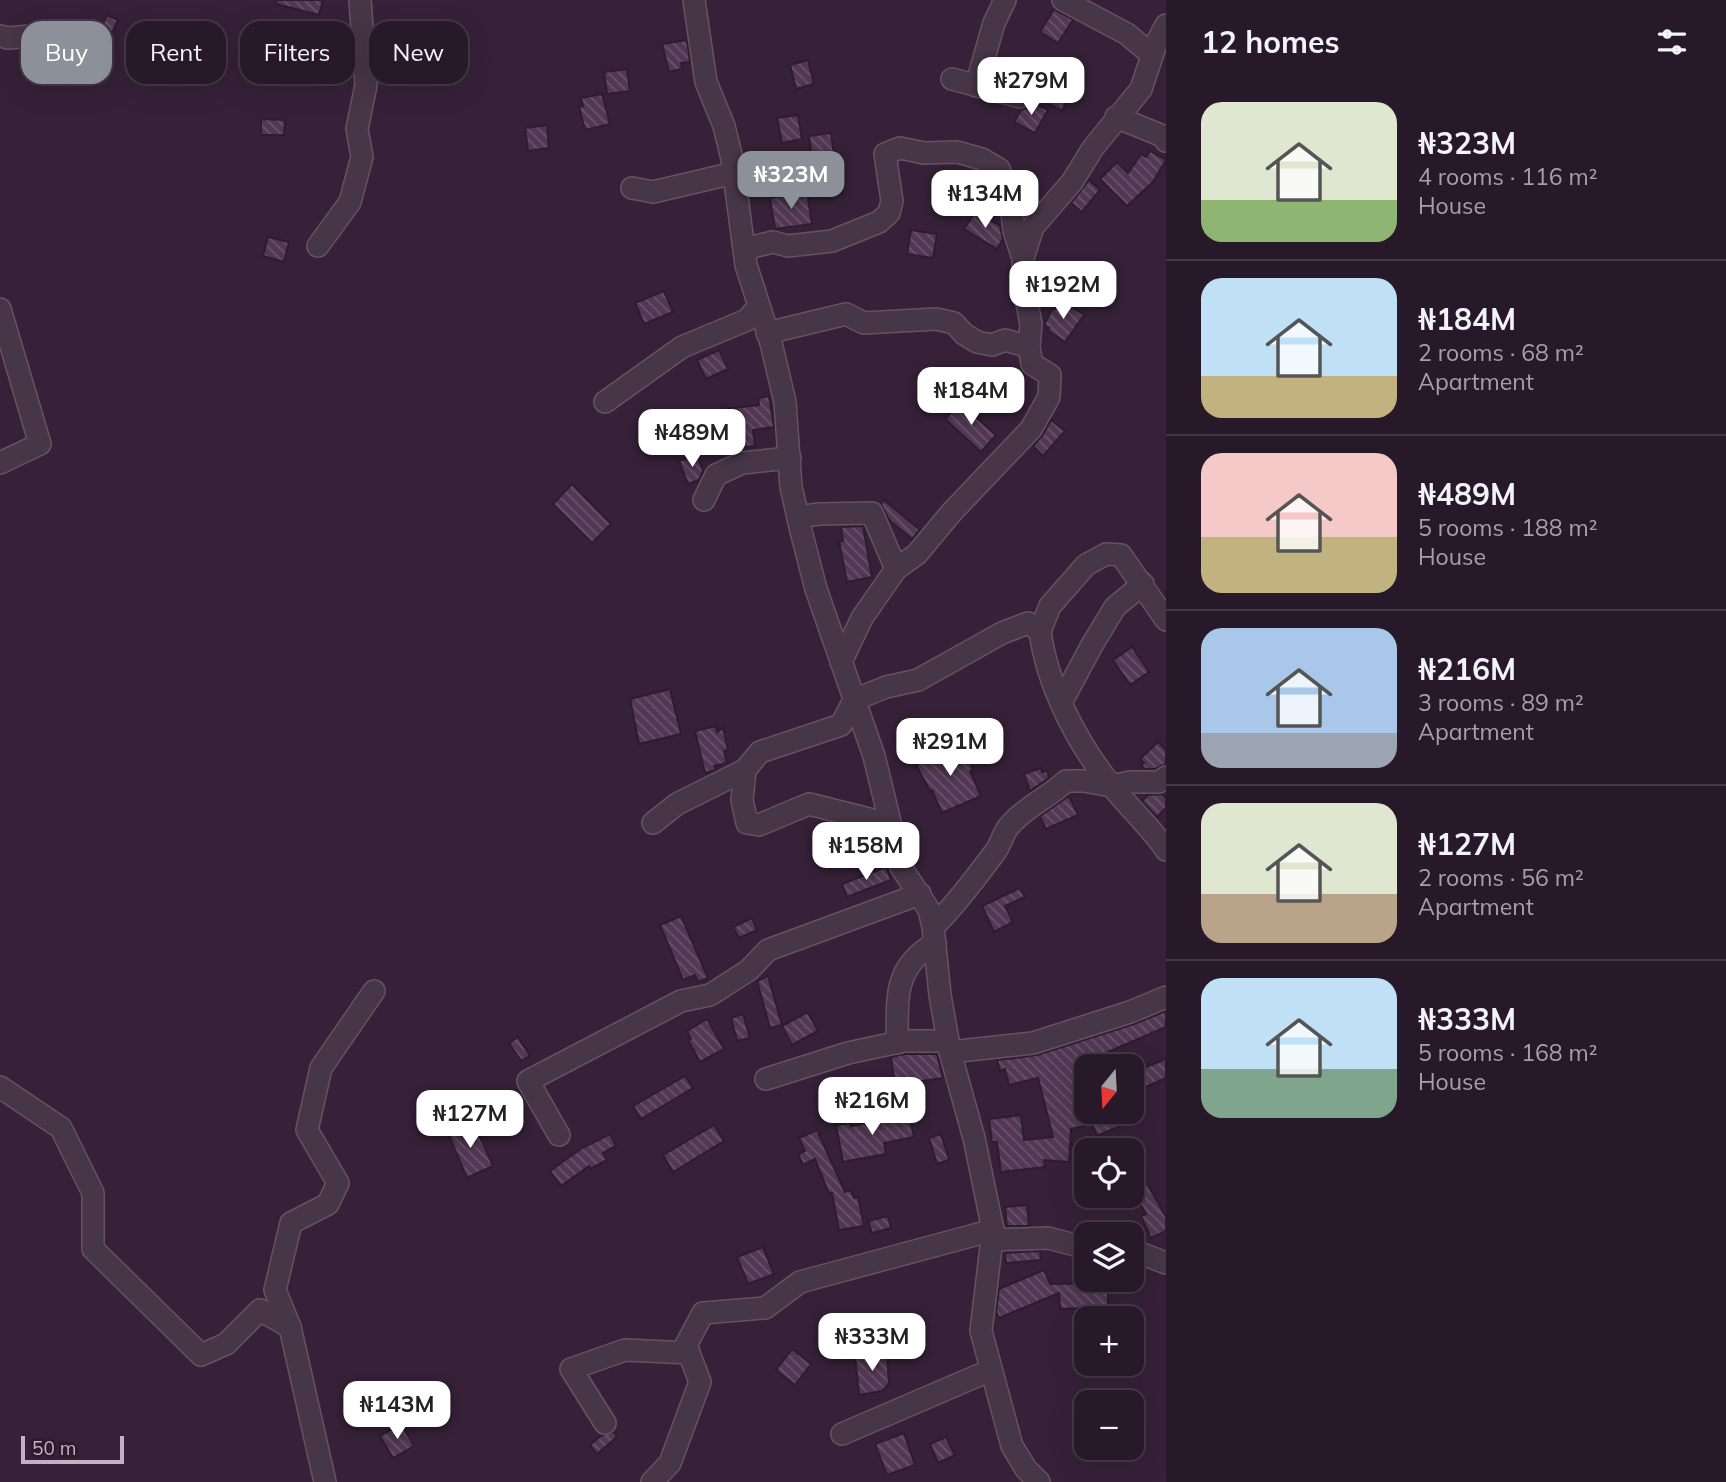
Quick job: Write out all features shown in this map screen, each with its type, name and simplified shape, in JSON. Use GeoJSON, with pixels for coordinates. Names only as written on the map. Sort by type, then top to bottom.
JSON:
{"type":"FeatureCollection","features":[{"type":"Feature","properties":{"kind":"street"},"geometry":{"type":"LineString","coordinates":[[318,246],[350,202],[362,158],[356,129],[366,85],[360,0]]}},
{"type":"Feature","properties":{"kind":"street"},"geometry":{"type":"LineString","coordinates":[[694,0],[706,82],[724,125],[734,173],[746,265],[785,402],[791,487],[816,589],[874,755],[901,867],[929,909],[949,1046],[974,1139],[993,1235],[981,1331],[1012,1446],[1026,1469],[1040,1482]]}},
{"type":"Feature","properties":{"kind":"street"},"geometry":{"type":"LineString","coordinates":[[976,86],[994,23],[1005,0]]}},
{"type":"Feature","properties":{"kind":"street"},"geometry":{"type":"LineString","coordinates":[[1063,0],[1127,34],[1152,54]]}},
{"type":"Feature","properties":{"kind":"street"},"geometry":{"type":"LineString","coordinates":[[1023,258],[1033,228],[1072,182],[1116,117],[1141,89],[1152,54],[1166,25]]}},
{"type":"Feature","properties":{"kind":"street"},"geometry":{"type":"LineString","coordinates":[[0,36],[21,37]]}},
{"type":"Feature","properties":{"kind":"street"},"geometry":{"type":"LineString","coordinates":[[952,79],[1020,97]]}},
{"type":"Feature","properties":{"kind":"street"},"geometry":{"type":"LineString","coordinates":[[1116,117],[1163,136],[1166,141]]}},
{"type":"Feature","properties":{"kind":"street"},"geometry":{"type":"LineString","coordinates":[[744,249],[773,242],[788,246],[832,241],[879,222],[889,213],[892,201],[885,154],[900,148],[924,153],[957,152],[982,159],[999,169],[1010,197],[1014,232],[1023,258],[1024,288],[1031,324],[1029,347],[1032,363],[1050,375],[1049,397],[1031,429],[951,513],[917,554],[896,569],[862,618],[841,662]]}},
{"type":"Feature","properties":{"kind":"street"},"geometry":{"type":"LineString","coordinates":[[632,188],[653,192],[734,173]]}},
{"type":"Feature","properties":{"kind":"street"},"geometry":{"type":"LineString","coordinates":[[605,402],[682,347],[747,320],[759,306]]}},
{"type":"Feature","properties":{"kind":"street"},"geometry":{"type":"LineString","coordinates":[[0,310],[40,444],[0,463]]}},
{"type":"Feature","properties":{"kind":"street"},"geometry":{"type":"LineString","coordinates":[[767,333],[846,314],[864,323],[936,319],[954,323],[964,334],[977,342],[992,345],[1005,340],[1029,347]]}},
{"type":"Feature","properties":{"kind":"street"},"geometry":{"type":"LineString","coordinates":[[704,500],[716,475],[742,463],[790,458]]}},
{"type":"Feature","properties":{"kind":"street"},"geometry":{"type":"LineString","coordinates":[[798,517],[872,513],[896,569]]}},
{"type":"Feature","properties":{"kind":"street"},"geometry":{"type":"LineString","coordinates":[[1166,620],[1121,555],[1105,554],[1086,565],[1050,606],[1040,631],[1044,657],[1073,729],[1111,786],[1139,813],[1166,850]]}},
{"type":"Feature","properties":{"kind":"street"},"geometry":{"type":"LineString","coordinates":[[1062,701],[1091,645],[1115,607],[1143,584]]}},
{"type":"Feature","properties":{"kind":"street"},"geometry":{"type":"LineString","coordinates":[[653,823],[677,804],[745,770],[760,752],[841,726],[854,700],[886,687],[918,680],[1002,634],[1028,623],[1040,631]]}},
{"type":"Feature","properties":{"kind":"street"},"geometry":{"type":"LineString","coordinates":[[745,770],[742,800],[747,823],[759,825],[809,804],[890,824]]}},
{"type":"Feature","properties":{"kind":"street"},"geometry":{"type":"LineString","coordinates":[[897,1043],[898,993],[904,972],[997,849],[1008,826],[1027,808],[1066,781],[1111,786],[1130,782],[1159,782],[1166,777]]}},
{"type":"Feature","properties":{"kind":"street"},"geometry":{"type":"LineString","coordinates":[[559,1135],[528,1081],[681,1001],[710,995],[749,970],[768,950],[920,894]]}},
{"type":"Feature","properties":{"kind":"street"},"geometry":{"type":"LineString","coordinates":[[325,1482],[290,1327],[275,1290],[291,1223],[328,1204],[338,1184],[307,1130],[321,1068],[374,991]]}},
{"type":"Feature","properties":{"kind":"street"},"geometry":{"type":"LineString","coordinates":[[766,1079],[848,1053],[897,1043],[949,1046],[1033,1043],[1130,1012],[1166,997]]}},
{"type":"Feature","properties":{"kind":"street"},"geometry":{"type":"LineString","coordinates":[[0,1087],[61,1128],[93,1193],[93,1249],[201,1355],[226,1344],[260,1310],[290,1327]]}},
{"type":"Feature","properties":{"kind":"street"},"geometry":{"type":"LineString","coordinates":[[652,1482],[670,1463],[700,1382],[685,1345],[703,1314],[765,1308],[800,1282],[993,1235],[1048,1238],[1074,1245]]}},
{"type":"Feature","properties":{"kind":"street"},"geometry":{"type":"LineString","coordinates":[[1144,1255],[1166,1263]]}},
{"type":"Feature","properties":{"kind":"street"},"geometry":{"type":"LineString","coordinates":[[605,1423],[571,1369],[625,1350],[689,1353]]}},
{"type":"Feature","properties":{"kind":"street"},"geometry":{"type":"LineString","coordinates":[[842,1434],[991,1370]]}},
{"type":"Feature","properties":{"kind":"building"},"geometry":{"type":"Polygon","coordinates":[[[277,0],[323,0],[319,15],[276,4],[277,0]]]}},
{"type":"Feature","properties":{"kind":"building"},"geometry":{"type":"Polygon","coordinates":[[[1054,9],[1073,20],[1058,43],[1040,32],[1054,9]]]}},
{"type":"Feature","properties":{"kind":"building"},"geometry":{"type":"Polygon","coordinates":[[[107,15],[118,20],[112,33],[112,21],[104,21],[107,15]]]}},
{"type":"Feature","properties":{"kind":"building"},"geometry":{"type":"Polygon","coordinates":[[[687,40],[690,62],[681,63],[682,69],[669,72],[662,44],[687,40]]]}},
{"type":"Feature","properties":{"kind":"building"},"geometry":{"type":"Polygon","coordinates":[[[808,60],[814,84],[796,89],[790,65],[808,60]]]}},
{"type":"Feature","properties":{"kind":"building"},"geometry":{"type":"Polygon","coordinates":[[[627,69],[630,91],[607,94],[604,72],[627,69]]]}},
{"type":"Feature","properties":{"kind":"building"},"geometry":{"type":"Polygon","coordinates":[[[1055,82],[1072,91],[1062,111],[1044,102],[1055,82]]]}},
{"type":"Feature","properties":{"kind":"building"},"geometry":{"type":"Polygon","coordinates":[[[602,94],[610,124],[585,130],[579,107],[583,106],[581,98],[602,94]]]}},
{"type":"Feature","properties":{"kind":"building"},"geometry":{"type":"Polygon","coordinates":[[[1032,102],[1048,110],[1035,133],[1014,122],[1021,110],[1029,107],[1032,102]]]}},
{"type":"Feature","properties":{"kind":"building"},"geometry":{"type":"Polygon","coordinates":[[[798,115],[802,139],[782,143],[777,118],[798,115]]]}},
{"type":"Feature","properties":{"kind":"building"},"geometry":{"type":"Polygon","coordinates":[[[261,119],[285,120],[284,135],[261,135],[261,119]]]}},
{"type":"Feature","properties":{"kind":"building"},"geometry":{"type":"Polygon","coordinates":[[[547,125],[549,148],[528,151],[525,128],[547,125]]]}},
{"type":"Feature","properties":{"kind":"building"},"geometry":{"type":"Polygon","coordinates":[[[831,133],[834,154],[812,157],[809,136],[831,133]]]}},
{"type":"Feature","properties":{"kind":"building"},"geometry":{"type":"Polygon","coordinates":[[[1150,151],[1166,160],[1153,182],[1127,206],[1100,179],[1117,162],[1128,173],[1141,154],[1146,157],[1150,151]]]}},
{"type":"Feature","properties":{"kind":"building"},"geometry":{"type":"Polygon","coordinates":[[[840,179],[842,194],[821,197],[820,182],[840,179]]]}},
{"type":"Feature","properties":{"kind":"building"},"geometry":{"type":"Polygon","coordinates":[[[1089,180],[1100,190],[1082,212],[1071,203],[1089,180]]]}},
{"type":"Feature","properties":{"kind":"building"},"geometry":{"type":"Polygon","coordinates":[[[807,192],[812,224],[775,229],[770,198],[807,192]]]}},
{"type":"Feature","properties":{"kind":"building"},"geometry":{"type":"Polygon","coordinates":[[[976,211],[1000,226],[1003,239],[997,249],[964,229],[976,211]]]}},
{"type":"Feature","properties":{"kind":"building"},"geometry":{"type":"Polygon","coordinates":[[[911,230],[937,234],[933,258],[907,254],[911,230]]]}},
{"type":"Feature","properties":{"kind":"building"},"geometry":{"type":"Polygon","coordinates":[[[268,237],[289,242],[284,262],[263,256],[268,237]]]}},
{"type":"Feature","properties":{"kind":"building"},"geometry":{"type":"Polygon","coordinates":[[[664,291],[673,312],[644,324],[635,303],[664,291]]]}},
{"type":"Feature","properties":{"kind":"building"},"geometry":{"type":"Polygon","coordinates":[[[1061,300],[1084,315],[1065,342],[1044,325],[1053,308],[1055,309],[1061,300]]]}},
{"type":"Feature","properties":{"kind":"building"},"geometry":{"type":"Polygon","coordinates":[[[719,350],[728,369],[706,379],[697,360],[719,350]]]}},
{"type":"Feature","properties":{"kind":"building"},"geometry":{"type":"Polygon","coordinates":[[[769,396],[774,427],[753,430],[755,446],[729,449],[724,409],[759,405],[758,398],[769,396]]]}},
{"type":"Feature","properties":{"kind":"building"},"geometry":{"type":"Polygon","coordinates":[[[960,403],[996,435],[981,452],[945,419],[960,403]]]}},
{"type":"Feature","properties":{"kind":"building"},"geometry":{"type":"Polygon","coordinates":[[[1051,420],[1065,431],[1043,456],[1033,446],[1051,420]]]}},
{"type":"Feature","properties":{"kind":"building"},"geometry":{"type":"Polygon","coordinates":[[[697,454],[703,471],[699,480],[688,484],[679,461],[697,454]]]}},
{"type":"Feature","properties":{"kind":"building"},"geometry":{"type":"Polygon","coordinates":[[[572,484],[611,524],[592,543],[553,504],[572,484]]]}},
{"type":"Feature","properties":{"kind":"building"},"geometry":{"type":"Polygon","coordinates":[[[884,500],[920,530],[912,539],[889,520],[881,504],[884,500]]]}},
{"type":"Feature","properties":{"kind":"building"},"geometry":{"type":"Polygon","coordinates":[[[863,526],[872,577],[847,582],[839,541],[843,541],[841,527],[863,526]]]}},
{"type":"Feature","properties":{"kind":"building"},"geometry":{"type":"Polygon","coordinates":[[[1132,647],[1149,672],[1130,685],[1113,660],[1132,647]]]}},
{"type":"Feature","properties":{"kind":"building"},"geometry":{"type":"Polygon","coordinates":[[[670,689],[681,734],[639,744],[630,699],[670,689]]]}},
{"type":"Feature","properties":{"kind":"building"},"geometry":{"type":"Polygon","coordinates":[[[716,726],[717,732],[723,728],[728,750],[724,751],[727,763],[714,766],[716,770],[705,773],[695,731],[716,726]]]}},
{"type":"Feature","properties":{"kind":"building"},"geometry":{"type":"Polygon","coordinates":[[[1158,742],[1166,750],[1166,764],[1155,769],[1145,769],[1140,759],[1158,742]]]}},
{"type":"Feature","properties":{"kind":"building"},"geometry":{"type":"Polygon","coordinates":[[[960,743],[973,769],[970,771],[981,796],[942,813],[932,790],[930,791],[916,765],[960,743]]]}},
{"type":"Feature","properties":{"kind":"building"},"geometry":{"type":"Polygon","coordinates":[[[1041,768],[1042,772],[1047,771],[1049,778],[1030,791],[1024,774],[1041,768]]]}},
{"type":"Feature","properties":{"kind":"building"},"geometry":{"type":"Polygon","coordinates":[[[1162,794],[1166,798],[1166,808],[1157,817],[1142,801],[1148,795],[1162,794]]]}},
{"type":"Feature","properties":{"kind":"building"},"geometry":{"type":"Polygon","coordinates":[[[1069,796],[1078,815],[1046,829],[1040,816],[1069,796]]]}},
{"type":"Feature","properties":{"kind":"building"},"geometry":{"type":"Polygon","coordinates":[[[833,824],[843,826],[849,840],[829,849],[820,829],[833,824]]]}},
{"type":"Feature","properties":{"kind":"building"},"geometry":{"type":"Polygon","coordinates":[[[886,867],[891,880],[847,897],[842,884],[886,867]]]}},
{"type":"Feature","properties":{"kind":"building"},"geometry":{"type":"Polygon","coordinates":[[[1020,888],[1025,897],[1005,906],[1013,922],[994,932],[982,906],[1020,888]]]}},
{"type":"Feature","properties":{"kind":"building"},"geometry":{"type":"Polygon","coordinates":[[[681,916],[708,978],[698,982],[695,975],[683,980],[660,925],[681,916]]]}},
{"type":"Feature","properties":{"kind":"building"},"geometry":{"type":"Polygon","coordinates":[[[752,918],[757,930],[739,938],[733,927],[752,918]]]}},
{"type":"Feature","properties":{"kind":"building"},"geometry":{"type":"Polygon","coordinates":[[[768,976],[782,1025],[770,1028],[757,981],[768,976]]]}},
{"type":"Feature","properties":{"kind":"building"},"geometry":{"type":"Polygon","coordinates":[[[1166,1011],[1166,1027],[1103,1054],[1074,1054],[1074,1124],[1092,1124],[1071,1129],[1069,1162],[1044,1160],[1045,1167],[1001,1172],[997,1142],[992,1142],[989,1119],[1021,1115],[1024,1140],[1053,1137],[1038,1078],[1009,1085],[1005,1069],[1000,1071],[997,1060],[1037,1055],[1166,1011]]]}},
{"type":"Feature","properties":{"kind":"building"},"geometry":{"type":"Polygon","coordinates":[[[808,1012],[818,1031],[792,1045],[782,1026],[808,1012]]]}},
{"type":"Feature","properties":{"kind":"building"},"geometry":{"type":"Polygon","coordinates":[[[743,1014],[750,1038],[737,1041],[731,1018],[743,1014]]]}},
{"type":"Feature","properties":{"kind":"building"},"geometry":{"type":"Polygon","coordinates":[[[707,1019],[724,1049],[700,1062],[688,1040],[691,1039],[687,1031],[707,1019]]]}},
{"type":"Feature","properties":{"kind":"building"},"geometry":{"type":"Polygon","coordinates":[[[518,1037],[530,1056],[521,1061],[509,1043],[518,1037]]]}},
{"type":"Feature","properties":{"kind":"building"},"geometry":{"type":"Polygon","coordinates":[[[937,1054],[943,1078],[895,1085],[891,1057],[937,1054]]]}},
{"type":"Feature","properties":{"kind":"building"},"geometry":{"type":"Polygon","coordinates":[[[1166,1059],[1166,1078],[1144,1088],[1144,1068],[1166,1059]]]}},
{"type":"Feature","properties":{"kind":"building"},"geometry":{"type":"Polygon","coordinates":[[[685,1076],[693,1088],[641,1119],[633,1106],[685,1076]]]}},
{"type":"Feature","properties":{"kind":"building"},"geometry":{"type":"Polygon","coordinates":[[[909,1114],[914,1137],[884,1143],[886,1154],[843,1162],[836,1125],[850,1123],[851,1126],[909,1114]]]}},
{"type":"Feature","properties":{"kind":"building"},"geometry":{"type":"Polygon","coordinates":[[[473,1121],[493,1166],[467,1178],[448,1133],[473,1121]]]}},
{"type":"Feature","properties":{"kind":"building"},"geometry":{"type":"Polygon","coordinates":[[[1092,1124],[1125,1124],[1097,1136],[1092,1124]]]}},
{"type":"Feature","properties":{"kind":"building"},"geometry":{"type":"Polygon","coordinates":[[[714,1125],[724,1141],[673,1172],[663,1155],[714,1125]]]}},
{"type":"Feature","properties":{"kind":"building"},"geometry":{"type":"Polygon","coordinates":[[[817,1130],[845,1192],[851,1190],[854,1198],[858,1197],[864,1226],[839,1230],[832,1193],[829,1194],[815,1159],[803,1165],[798,1154],[805,1151],[799,1138],[817,1130]]]}},
{"type":"Feature","properties":{"kind":"building"},"geometry":{"type":"Polygon","coordinates":[[[610,1134],[616,1146],[603,1153],[607,1160],[590,1169],[589,1166],[561,1186],[550,1171],[582,1148],[610,1134]]]}},
{"type":"Feature","properties":{"kind":"building"},"geometry":{"type":"Polygon","coordinates":[[[941,1134],[949,1160],[937,1164],[929,1138],[941,1134]]]}},
{"type":"Feature","properties":{"kind":"building"},"geometry":{"type":"Polygon","coordinates":[[[1144,1178],[1166,1217],[1166,1231],[1151,1238],[1141,1216],[1146,1214],[1143,1208],[1144,1178]]]}},
{"type":"Feature","properties":{"kind":"building"},"geometry":{"type":"Polygon","coordinates":[[[1027,1205],[1029,1226],[1007,1226],[1005,1207],[1027,1205]]]}},
{"type":"Feature","properties":{"kind":"building"},"geometry":{"type":"Polygon","coordinates":[[[888,1216],[891,1228],[872,1233],[868,1221],[888,1216]]]}},
{"type":"Feature","properties":{"kind":"building"},"geometry":{"type":"Polygon","coordinates":[[[763,1247],[774,1274],[748,1284],[737,1257],[763,1247]]]}},
{"type":"Feature","properties":{"kind":"building"},"geometry":{"type":"Polygon","coordinates":[[[1040,1251],[1041,1260],[1006,1263],[1005,1253],[1040,1251]]]}},
{"type":"Feature","properties":{"kind":"building"},"geometry":{"type":"Polygon","coordinates":[[[1044,1270],[1050,1284],[1074,1284],[1074,1292],[1108,1292],[1108,1306],[1074,1306],[1074,1308],[1060,1309],[1059,1293],[999,1318],[996,1312],[999,1289],[1044,1270]]]}},
{"type":"Feature","properties":{"kind":"building"},"geometry":{"type":"Polygon","coordinates":[[[792,1349],[811,1364],[795,1385],[776,1370],[792,1349]]]}},
{"type":"Feature","properties":{"kind":"building"},"geometry":{"type":"Polygon","coordinates":[[[887,1353],[889,1384],[882,1391],[859,1395],[855,1355],[887,1353]]]}},
{"type":"Feature","properties":{"kind":"building"},"geometry":{"type":"Polygon","coordinates":[[[401,1424],[414,1446],[393,1458],[380,1436],[401,1424]]]}},
{"type":"Feature","properties":{"kind":"building"},"geometry":{"type":"Polygon","coordinates":[[[614,1432],[617,1437],[597,1454],[590,1445],[602,1435],[614,1432]]]}},
{"type":"Feature","properties":{"kind":"building"},"geometry":{"type":"Polygon","coordinates":[[[904,1433],[915,1465],[887,1475],[875,1444],[904,1433]]]}},
{"type":"Feature","properties":{"kind":"building"},"geometry":{"type":"Polygon","coordinates":[[[946,1437],[955,1455],[938,1463],[930,1444],[946,1437]]]}}]}
